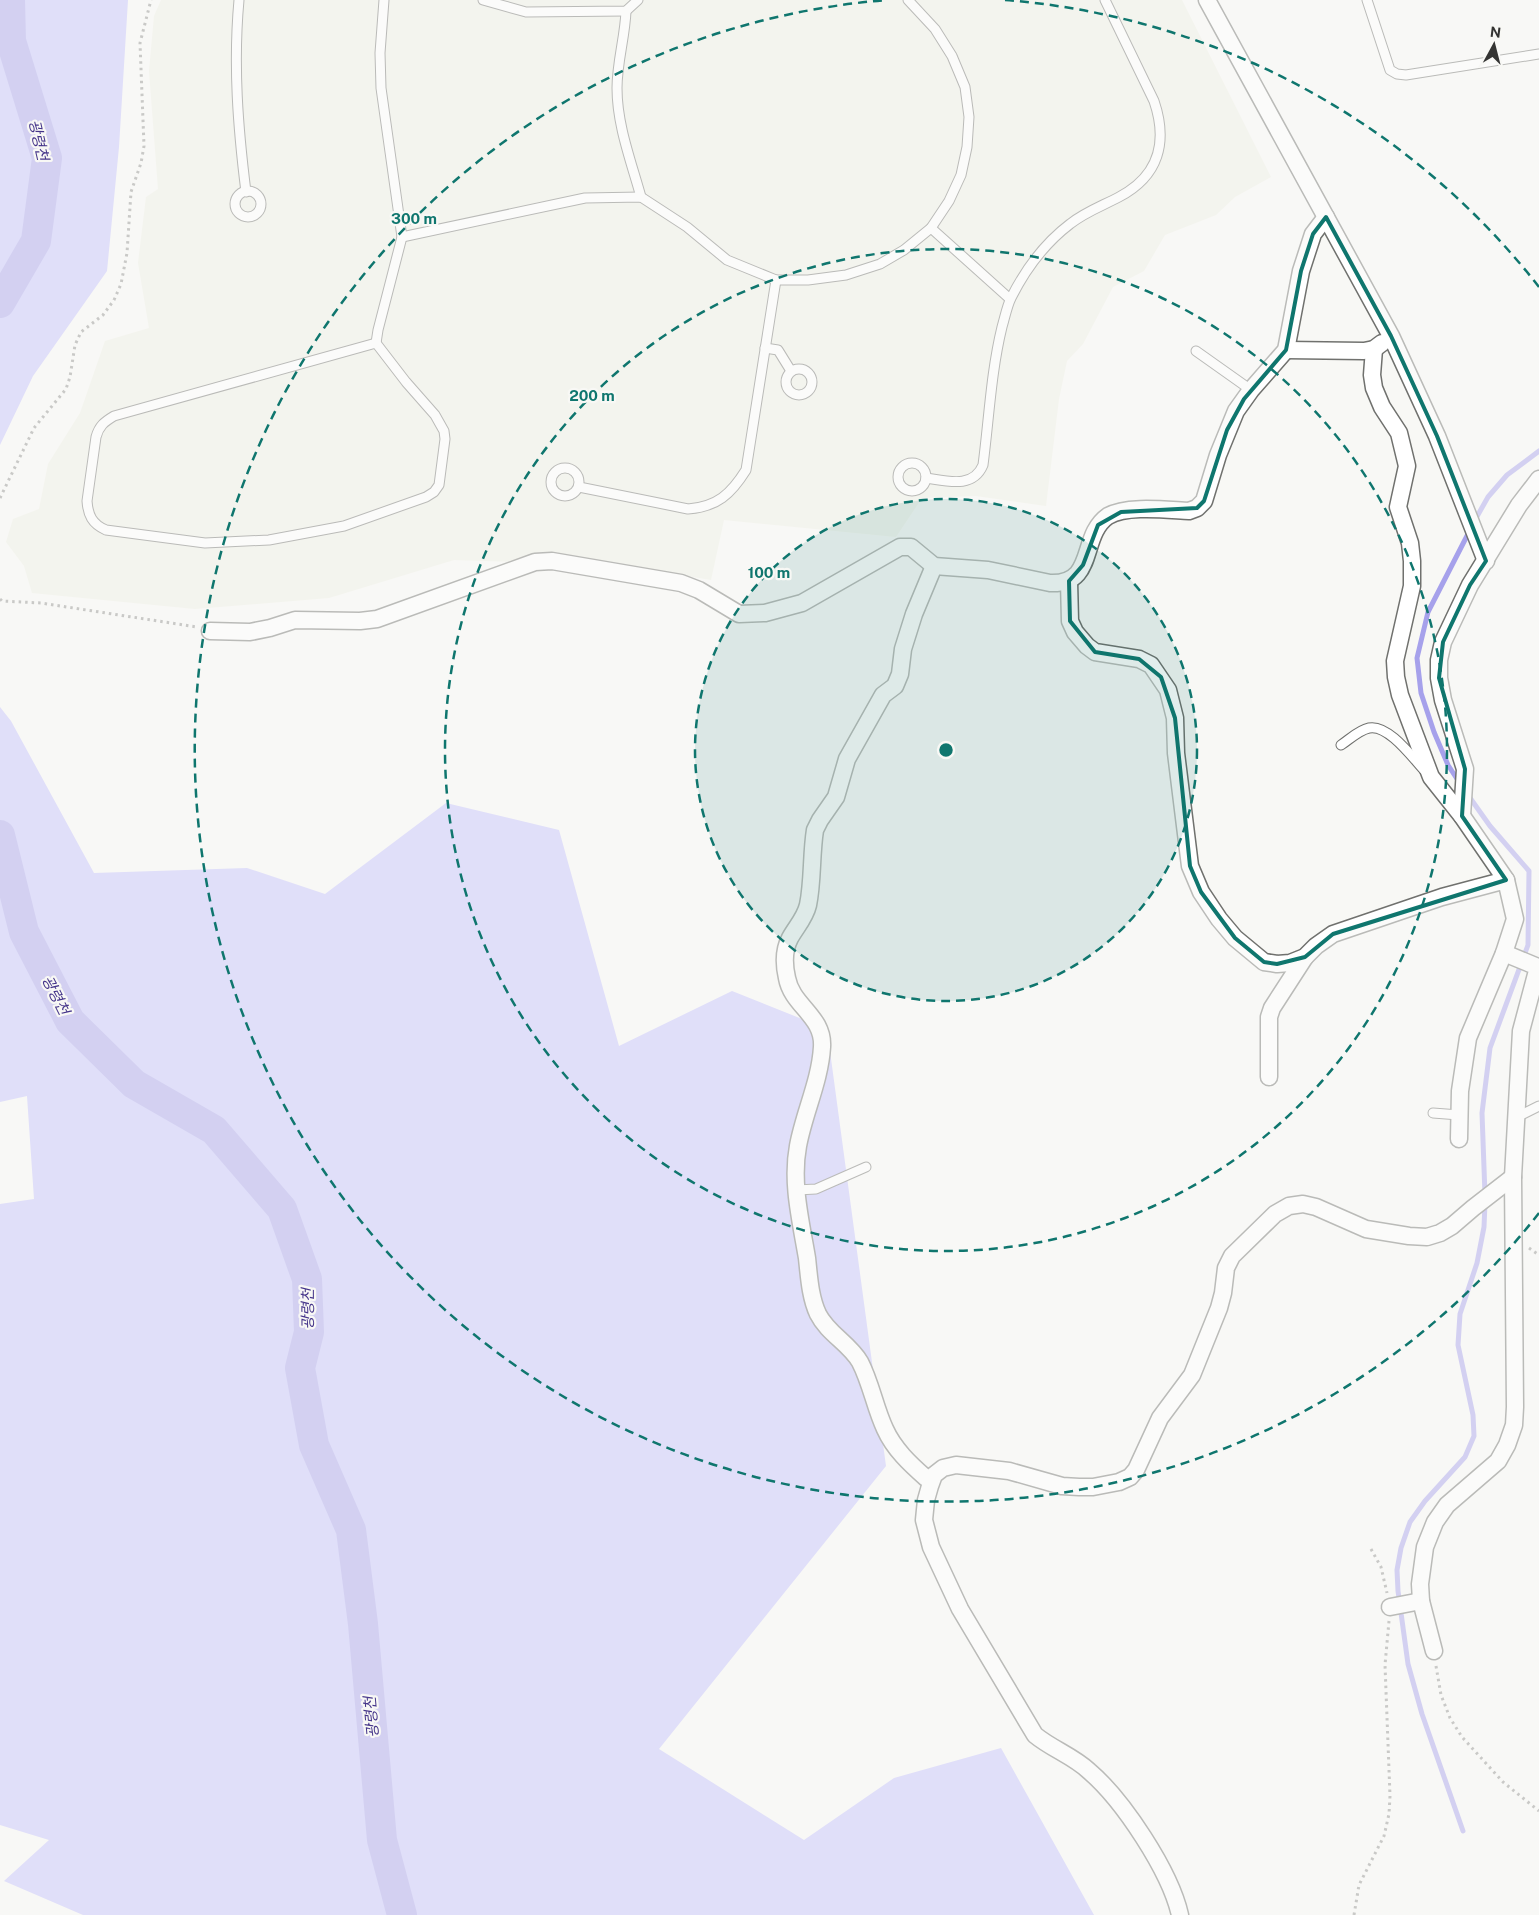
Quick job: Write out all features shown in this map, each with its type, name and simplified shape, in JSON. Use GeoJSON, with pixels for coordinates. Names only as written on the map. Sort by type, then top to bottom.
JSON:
{"type":"FeatureCollection","features":[{"type":"Feature","properties":{"kind":"street"},"geometry":{"type":"LineString","coordinates":[[1207,0],[1391,336],[1436,436],[1484,556]]}},
{"type":"Feature","properties":{"kind":"street"},"geometry":{"type":"LineString","coordinates":[[210,631],[250,632],[295,620],[360,621],[377,619],[534,562],[552,561],[681,583],[699,590],[739,614],[765,613],[802,603],[900,547],[911,547],[934,566],[988,570],[1059,584],[1069,581],[1078,574],[1083,565],[1098,526],[1109,516],[1133,510],[1189,510],[1197,508],[1204,500],[1227,430],[1236,411],[1251,390],[1286,350],[1301,271],[1313,234],[1326,217]]}},
{"type":"Feature","properties":{"kind":"street"},"geometry":{"type":"LineString","coordinates":[[1286,350],[1364,351],[1374,349],[1391,336]]}},
{"type":"Feature","properties":{"kind":"street"},"geometry":{"type":"LineString","coordinates":[[1374,349],[1372,375],[1374,388],[1382,406],[1399,433],[1407,466],[1398,507],[1410,543],[1412,586],[1395,661],[1400,695],[1431,777],[1462,816],[1506,880],[1515,919],[1504,953],[1468,1038],[1460,1091],[1459,1139]]}},
{"type":"Feature","properties":{"kind":"street"},"geometry":{"type":"LineString","coordinates":[[1462,816],[1465,769],[1438,678],[1443,642],[1484,556],[1539,479]]}},
{"type":"Feature","properties":{"kind":"street"},"geometry":{"type":"LineString","coordinates":[[926,1478],[903,1456],[889,1437],[859,1361],[831,1333],[818,1314],[812,1296],[797,1190],[796,1167],[798,1147],[819,1066],[822,1033],[787,982],[785,952],[789,939],[805,915],[815,830],[836,797],[847,759],[883,695],[895,686],[900,674],[903,649],[914,614],[934,566]]}},
{"type":"Feature","properties":{"kind":"street"},"geometry":{"type":"LineString","coordinates":[[1069,581],[1070,622],[1075,632],[1087,646],[1095,652],[1139,659],[1150,665],[1161,676],[1168,690],[1175,718],[1176,753],[1190,866],[1201,892],[1219,919],[1235,938],[1264,962],[1276,964],[1290,963],[1305,957]]}},
{"type":"Feature","properties":{"kind":"street"},"geometry":{"type":"LineString","coordinates":[[1269,1077],[1269,1017],[1272,1008],[1305,957],[1316,946],[1333,934],[1442,897],[1506,880]]}},
{"type":"Feature","properties":{"kind":"street"},"geometry":{"type":"LineString","coordinates":[[1434,1651],[1418,1602],[1422,1563],[1435,1522],[1447,1505],[1498,1462],[1507,1445],[1514,1425],[1516,1407],[1513,1177],[1521,1031],[1539,966],[1504,953]]}},
{"type":"Feature","properties":{"kind":"street"},"geometry":{"type":"LineString","coordinates":[[1180,1915],[1166,1875],[1127,1814],[1107,1788],[1089,1770],[1046,1744],[1035,1735],[960,1609],[932,1546],[924,1520],[926,1500],[934,1475],[943,1468],[956,1465],[1022,1473],[1062,1486],[1093,1487],[1119,1482],[1130,1477],[1136,1470],[1160,1418],[1192,1375],[1219,1308],[1226,1268],[1232,1256],[1274,1214],[1289,1206],[1303,1204],[1316,1207],[1366,1229],[1427,1237],[1440,1233],[1452,1226],[1513,1177]]}},
{"type":"Feature","properties":{"kind":"street"},"geometry":{"type":"LineString","coordinates":[[1393,1606],[1418,1602]]}},
{"type":"Feature","properties":{"kind":"lane"},"geometry":{"type":"LineString","coordinates":[[239,0],[236,88],[246,192]]}},
{"type":"Feature","properties":{"kind":"lane"},"geometry":{"type":"LineString","coordinates":[[376,343],[402,237],[381,88],[380,53],[384,0]]}},
{"type":"Feature","properties":{"kind":"lane"},"geometry":{"type":"LineString","coordinates":[[483,0],[526,12],[626,11],[638,0]]}},
{"type":"Feature","properties":{"kind":"lane"},"geometry":{"type":"LineString","coordinates":[[402,237],[584,198],[641,197],[687,227],[727,260],[776,280],[808,280],[846,274],[880,264],[904,250],[931,228],[949,201],[961,175],[967,147],[969,117],[965,88],[952,56],[935,29],[908,0]]}},
{"type":"Feature","properties":{"kind":"lane"},"geometry":{"type":"LineString","coordinates":[[926,478],[963,482],[972,480],[980,473],[984,465],[999,341],[1010,300],[1036,258],[1052,240],[1084,214],[1121,196],[1136,186],[1152,166],[1161,145],[1160,116],[1105,0]]}},
{"type":"Feature","properties":{"kind":"lane"},"geometry":{"type":"LineString","coordinates":[[1367,0],[1390,70],[1397,74],[1406,75],[1539,54]]}},
{"type":"Feature","properties":{"kind":"lane"},"geometry":{"type":"LineString","coordinates":[[626,11],[617,87],[619,113],[624,139],[641,197]]}},
{"type":"Feature","properties":{"kind":"lane"},"geometry":{"type":"LineString","coordinates":[[931,228],[1010,300]]}},
{"type":"Feature","properties":{"kind":"lane"},"geometry":{"type":"LineString","coordinates":[[579,487],[688,509],[704,508],[735,487],[746,470],[776,280]]}},
{"type":"Feature","properties":{"kind":"lane"},"geometry":{"type":"LineString","coordinates":[[376,343],[406,382],[435,415],[444,430],[445,439],[439,485],[434,492],[426,497],[344,526],[268,540],[240,542],[193,542],[106,530],[98,527],[91,520],[87,501],[96,437],[98,429],[114,416],[376,343]]}},
{"type":"Feature","properties":{"kind":"lane"},"geometry":{"type":"LineString","coordinates":[[765,348],[778,350],[791,371]]}},
{"type":"Feature","properties":{"kind":"lane"},"geometry":{"type":"LineString","coordinates":[[1196,351],[1251,390]]}},
{"type":"Feature","properties":{"kind":"lane"},"geometry":{"type":"LineString","coordinates":[[1342,745],[1363,730],[1371,727],[1381,730],[1397,740],[1431,777]]}},
{"type":"Feature","properties":{"kind":"lane"},"geometry":{"type":"LineString","coordinates":[[1517,1117],[1539,1106]]}},
{"type":"Feature","properties":{"kind":"lane"},"geometry":{"type":"LineString","coordinates":[[1433,1113],[1459,1115]]}},
{"type":"Feature","properties":{"kind":"lane"},"geometry":{"type":"LineString","coordinates":[[797,1190],[816,1189],[866,1167]]}},
{"type":"Feature","properties":{"kind":"path"},"geometry":{"type":"LineString","coordinates":[[0,498],[34,428],[66,389],[76,345],[81,332],[103,315],[114,300],[121,284],[127,253],[131,192],[141,163],[144,146],[140,43],[151,0]]}},
{"type":"Feature","properties":{"kind":"path"},"geometry":{"type":"LineString","coordinates":[[0,599],[2,601],[41,603],[187,625],[210,631]]}},
{"type":"Feature","properties":{"kind":"path"},"geometry":{"type":"LineString","coordinates":[[1354,1915],[1359,1885],[1384,1836],[1389,1814],[1390,1796],[1384,1665],[1393,1606],[1380,1567],[1371,1549]]}},
{"type":"Feature","properties":{"kind":"path"},"geometry":{"type":"LineString","coordinates":[[1434,1651],[1441,1695],[1450,1718],[1462,1737],[1502,1782],[1539,1811]]}},
{"type":"Feature","properties":{"kind":"highlighted area"},"geometry":{"type":"Polygon","coordinates":[[[1326,217],[1391,336],[1437,436],[1486,561],[1470,585],[1443,642],[1439,678],[1465,769],[1462,816],[1506,880],[1333,934],[1305,957],[1277,964],[1264,962],[1235,938],[1201,892],[1190,866],[1175,718],[1161,677],[1139,659],[1095,652],[1070,621],[1069,581],[1083,565],[1098,525],[1121,512],[1197,508],[1204,501],[1227,430],[1244,399],[1286,350],[1301,271],[1313,234],[1326,217]]]}},
{"type":"Feature","properties":{"kind":"shaded area"},"geometry":{"type":"Polygon","coordinates":[[[0,0],[128,0],[119,147],[107,271],[33,376],[0,445],[0,0]]]}},
{"type":"Feature","properties":{"kind":"shaded area"},"geometry":{"type":"Polygon","coordinates":[[[161,0],[1182,0],[1271,177],[1235,197],[1216,215],[1165,235],[1144,271],[1113,287],[1083,344],[1067,361],[1059,399],[1046,506],[976,496],[922,498],[896,537],[724,520],[711,580],[546,552],[528,555],[514,562],[454,560],[329,598],[195,609],[32,593],[24,566],[6,542],[13,519],[39,509],[48,464],[80,413],[105,341],[149,328],[138,263],[146,197],[158,189],[149,71],[154,16],[161,0]]]}},
{"type":"Feature","properties":{"kind":"shaded area"},"geometry":{"type":"Polygon","coordinates":[[[0,707],[11,721],[94,873],[247,868],[325,894],[446,803],[559,830],[619,1046],[732,991],[827,1029],[886,1466],[659,1749],[804,1840],[894,1778],[1001,1748],[1094,1915],[83,1915],[4,1881],[49,1840],[0,1825],[0,1204],[34,1199],[27,1096],[0,1102],[0,707]]]}},
{"type":"Feature","properties":{"kind":"waterway","name":"광령천"},"geometry":{"type":"LineString","coordinates":[[0,303],[36,241],[47,158],[11,41],[10,0]]}},
{"type":"Feature","properties":{"kind":"waterway"},"geometry":{"type":"LineString","coordinates":[[1475,520],[1488,497],[1507,475],[1539,451]]}},
{"type":"Feature","properties":{"kind":"waterway"},"geometry":{"type":"LineString","coordinates":[[1459,782],[1448,765],[1434,732],[1421,693],[1417,658],[1428,612],[1470,530]]}},
{"type":"Feature","properties":{"kind":"waterway"},"geometry":{"type":"LineString","coordinates":[[1468,795],[1490,826],[1529,871],[1528,945],[1490,1048],[1482,1113],[1485,1195]]}},
{"type":"Feature","properties":{"kind":"waterway","name":"광령천"},"geometry":{"type":"LineString","coordinates":[[0,835],[24,932],[70,1021],[134,1084],[214,1130],[282,1209],[307,1279],[309,1332],[300,1368],[314,1445],[351,1530],[363,1624],[382,1840],[402,1915]]}},
{"type":"Feature","properties":{"kind":"waterway"},"geometry":{"type":"LineString","coordinates":[[1463,1831],[1422,1714],[1408,1664],[1397,1570],[1401,1548],[1410,1522],[1425,1501],[1465,1457],[1474,1436],[1473,1415],[1458,1345],[1460,1314],[1477,1263],[1484,1227],[1485,1203]]}}]}
